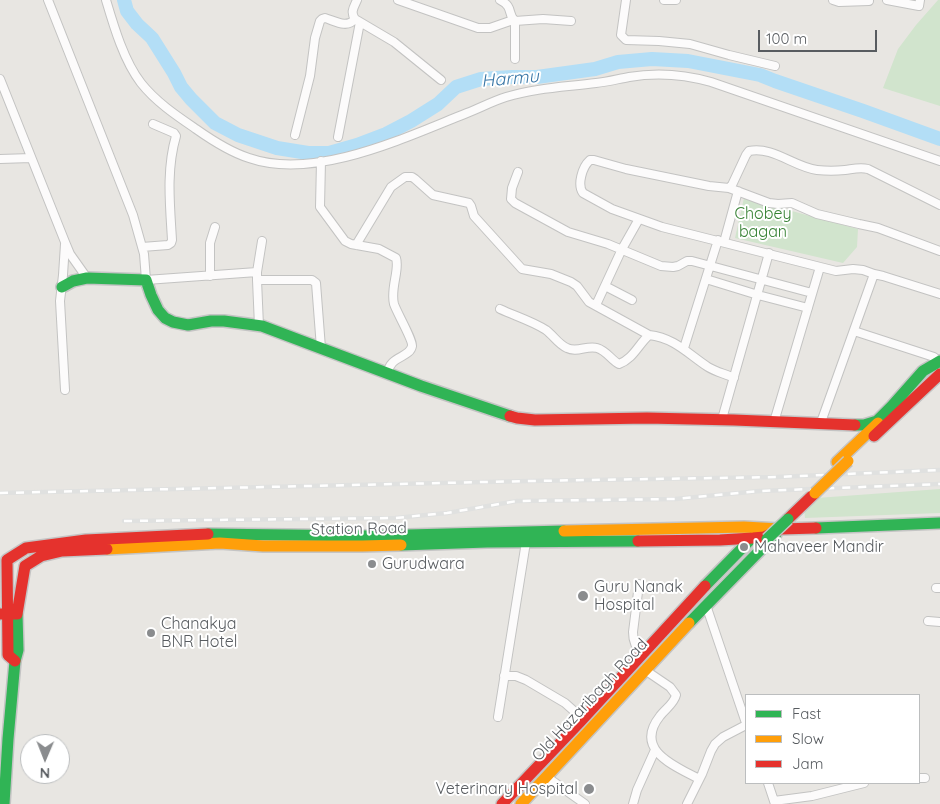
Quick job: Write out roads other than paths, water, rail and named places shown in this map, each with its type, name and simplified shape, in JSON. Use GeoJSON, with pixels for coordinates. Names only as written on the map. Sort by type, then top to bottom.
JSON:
{"type":"FeatureCollection","features":[{"type":"Feature","properties":{"kind":"street"},"geometry":{"type":"LineString","coordinates":[[48,0],[133,216],[144,254],[146,280],[149,290],[157,307],[166,319],[174,323],[187,325],[212,321],[250,323],[456,398],[517,418],[535,420],[646,418],[864,425],[877,421],[923,371],[938,361]]}},
{"type":"Feature","properties":{"kind":"street"},"geometry":{"type":"LineString","coordinates":[[106,0],[119,41],[140,82],[149,93],[183,121],[219,144],[250,158],[272,164],[288,165],[336,159],[375,148],[426,130],[506,97],[553,88],[654,74],[678,74],[711,82],[940,161]]}},
{"type":"Feature","properties":{"kind":"street"},"geometry":{"type":"LineString","coordinates":[[357,0],[352,13],[358,20],[394,42],[441,80]]}},
{"type":"Feature","properties":{"kind":"street"},"geometry":{"type":"LineString","coordinates":[[398,0],[478,28],[490,28],[514,21],[571,21]]}},
{"type":"Feature","properties":{"kind":"street"},"geometry":{"type":"LineString","coordinates":[[500,0],[509,7],[514,21],[514,59]]}},
{"type":"Feature","properties":{"kind":"street"},"geometry":{"type":"LineString","coordinates":[[626,0],[621,35],[626,40],[690,44],[775,66]]}},
{"type":"Feature","properties":{"kind":"street"},"geometry":{"type":"LineString","coordinates":[[664,0],[676,0]]}},
{"type":"Feature","properties":{"kind":"street"},"geometry":{"type":"LineString","coordinates":[[833,0],[839,2],[869,1]]}},
{"type":"Feature","properties":{"kind":"street"},"geometry":{"type":"LineString","coordinates":[[887,0],[919,6],[920,0]]}},
{"type":"Feature","properties":{"kind":"street"},"geometry":{"type":"LineString","coordinates":[[295,135],[310,76],[315,38],[320,21],[325,18],[346,24],[358,20]]}},
{"type":"Feature","properties":{"kind":"street"},"geometry":{"type":"LineString","coordinates":[[338,137],[358,20]]}},
{"type":"Feature","properties":{"kind":"street"},"geometry":{"type":"LineString","coordinates":[[1,84],[70,254],[87,278]]}},
{"type":"Feature","properties":{"kind":"street"},"geometry":{"type":"LineString","coordinates":[[142,247],[168,245],[172,240],[170,173],[172,148],[176,136],[174,133],[154,124]]}},
{"type":"Feature","properties":{"kind":"street"},"geometry":{"type":"LineString","coordinates":[[729,188],[746,154],[749,151],[760,150],[778,155],[801,166],[818,170],[861,167],[868,169],[940,205]]}},
{"type":"Feature","properties":{"kind":"street"},"geometry":{"type":"LineString","coordinates":[[0,159],[31,158]]}},
{"type":"Feature","properties":{"kind":"street"},"geometry":{"type":"LineString","coordinates":[[940,250],[878,228],[818,214],[792,203],[769,203],[729,188],[709,186],[626,169],[594,160],[590,160],[585,165],[580,185],[583,193],[612,209],[662,227],[836,271],[862,270],[940,294]]}},
{"type":"Feature","properties":{"kind":"street"},"geometry":{"type":"LineString","coordinates":[[321,161],[320,207],[345,241],[379,249],[396,258],[393,299],[412,343],[412,348],[391,364],[388,373]]}},
{"type":"Feature","properties":{"kind":"street"},"geometry":{"type":"LineString","coordinates":[[518,172],[511,199],[568,232],[601,241],[667,267],[678,266],[692,261],[812,293]]}},
{"type":"Feature","properties":{"kind":"street"},"geometry":{"type":"LineString","coordinates":[[356,245],[391,187],[405,177],[412,177],[433,195],[469,203],[472,206],[474,216],[522,270],[550,274],[571,282],[577,286],[586,299],[596,305],[649,336],[663,338],[684,348],[710,368],[734,378]]}},
{"type":"Feature","properties":{"kind":"street"},"geometry":{"type":"LineString","coordinates":[[684,348],[710,266],[721,241],[738,191]]}},
{"type":"Feature","properties":{"kind":"street"},"geometry":{"type":"LineString","coordinates":[[596,305],[622,249],[639,219]]}},
{"type":"Feature","properties":{"kind":"street"},"geometry":{"type":"LineString","coordinates":[[210,276],[210,243],[215,227]]}},
{"type":"Feature","properties":{"kind":"street"},"geometry":{"type":"LineString","coordinates":[[260,326],[257,276],[262,241]]}},
{"type":"Feature","properties":{"kind":"street"},"geometry":{"type":"LineString","coordinates":[[65,242],[60,301],[65,390]]}},
{"type":"Feature","properties":{"kind":"street"},"geometry":{"type":"LineString","coordinates":[[722,420],[769,253]]}},
{"type":"Feature","properties":{"kind":"street"},"geometry":{"type":"LineString","coordinates":[[774,422],[820,267]]}},
{"type":"Feature","properties":{"kind":"street"},"geometry":{"type":"LineString","coordinates":[[820,424],[874,274]]}},
{"type":"Feature","properties":{"kind":"street"},"geometry":{"type":"LineString","coordinates":[[62,287],[73,281],[87,278],[146,280],[210,276],[257,276],[312,280],[316,282],[321,348]]}},
{"type":"Feature","properties":{"kind":"street"},"geometry":{"type":"LineString","coordinates":[[706,279],[808,308]]}},
{"type":"Feature","properties":{"kind":"street"},"geometry":{"type":"LineString","coordinates":[[605,286],[632,300]]}},
{"type":"Feature","properties":{"kind":"street"},"geometry":{"type":"LineString","coordinates":[[500,309],[539,326],[553,335],[566,348],[577,350],[590,347],[597,348],[604,351],[619,364],[628,360],[649,336]]}},
{"type":"Feature","properties":{"kind":"street"},"geometry":{"type":"LineString","coordinates":[[854,331],[938,361]]}},
{"type":"Feature","properties":{"kind":"street"},"geometry":{"type":"LineString","coordinates":[[521,804],[782,522],[938,361],[940,349]]}},
{"type":"Feature","properties":{"kind":"street"},"geometry":{"type":"LineString","coordinates":[[842,461],[940,374]]}},
{"type":"Feature","properties":{"kind":"street"},"geometry":{"type":"LineString","coordinates":[[502,804],[702,589],[760,536],[782,522],[940,523]]}},
{"type":"Feature","properties":{"kind":"street"},"geometry":{"type":"LineString","coordinates":[[4,560],[26,548],[86,540],[206,534],[368,536],[744,527],[760,536]]}},
{"type":"Feature","properties":{"kind":"street"},"geometry":{"type":"LineString","coordinates":[[506,804],[703,593],[760,536]]}},
{"type":"Feature","properties":{"kind":"street","name":"Station Road"},"geometry":{"type":"LineString","coordinates":[[25,566],[41,556],[62,551],[220,543],[273,546],[362,546],[760,536]]}},
{"type":"Feature","properties":{"kind":"street","name":"Old Hazaribagh Road"},"geometry":{"type":"LineString","coordinates":[[515,804],[688,618],[760,536]]}},
{"type":"Feature","properties":{"kind":"street"},"geometry":{"type":"LineString","coordinates":[[498,717],[526,542]]}},
{"type":"Feature","properties":{"kind":"street"},"geometry":{"type":"LineString","coordinates":[[4,560],[25,566],[8,614]]}},
{"type":"Feature","properties":{"kind":"street"},"geometry":{"type":"LineString","coordinates":[[4,560],[8,614],[8,655],[15,661],[4,804]]}},
{"type":"Feature","properties":{"kind":"street"},"geometry":{"type":"LineString","coordinates":[[639,584],[633,639],[642,654]]}},
{"type":"Feature","properties":{"kind":"street"},"geometry":{"type":"LineString","coordinates":[[706,605],[745,721]]}},
{"type":"Feature","properties":{"kind":"street"},"geometry":{"type":"LineString","coordinates":[[928,621],[940,622]]}},
{"type":"Feature","properties":{"kind":"street"},"geometry":{"type":"LineString","coordinates":[[645,670],[670,687],[676,695],[652,730],[653,746],[662,758],[699,779]]}},
{"type":"Feature","properties":{"kind":"street"},"geometry":{"type":"LineString","coordinates":[[504,676],[516,676],[526,680],[565,703],[583,719]]}},
{"type":"Feature","properties":{"kind":"street"},"geometry":{"type":"LineString","coordinates":[[687,804],[715,744],[722,737],[745,725]]}},
{"type":"Feature","properties":{"kind":"street"},"geometry":{"type":"LineString","coordinates":[[633,804],[637,790],[655,750]]}},
{"type":"Feature","properties":{"kind":"street"},"geometry":{"type":"LineString","coordinates":[[547,777],[585,804]]}},
{"type":"Feature","properties":{"kind":"street"},"geometry":{"type":"LineString","coordinates":[[768,784],[774,802],[812,796],[860,784]]}},
{"type":"Feature","properties":{"kind":"waterway","name":"Harmu"},"geometry":{"type":"LineString","coordinates":[[124,0],[127,11],[152,38],[181,87],[215,123],[238,135],[277,148],[308,153],[329,153],[357,145],[386,134],[411,121],[438,104],[456,87],[481,79],[537,77],[595,69],[618,62],[652,59],[688,61],[760,75],[940,139]]}},
{"type":"Feature","properties":{"kind":"railway"},"geometry":{"type":"LineString","coordinates":[[0,493],[776,477],[940,470]]}},
{"type":"Feature","properties":{"kind":"railway"},"geometry":{"type":"LineString","coordinates":[[124,521],[395,518],[447,513],[517,501],[675,499],[760,491],[940,484]]}},
{"type":"Feature","properties":{"kind":"place","name":"Mahaveer Mandir"},"geometry":{"type":"Point","coordinates":[744,547]}},
{"type":"Feature","properties":{"kind":"place","name":"Gurudwara"},"geometry":{"type":"Point","coordinates":[372,564]}},
{"type":"Feature","properties":{"kind":"place","name":"Guru Nanak Hospital"},"geometry":{"type":"Point","coordinates":[583,596]}},
{"type":"Feature","properties":{"kind":"place","name":"Chanakya BNR Hotel"},"geometry":{"type":"Point","coordinates":[151,633]}},
{"type":"Feature","properties":{"kind":"place","name":"Veterinary Hospital"},"geometry":{"type":"Point","coordinates":[589,789]}},
{"type":"Feature","properties":{"kind":"park label","name":"Chobey bagan"},"geometry":{"type":"Point","coordinates":[763,223]}}]}
